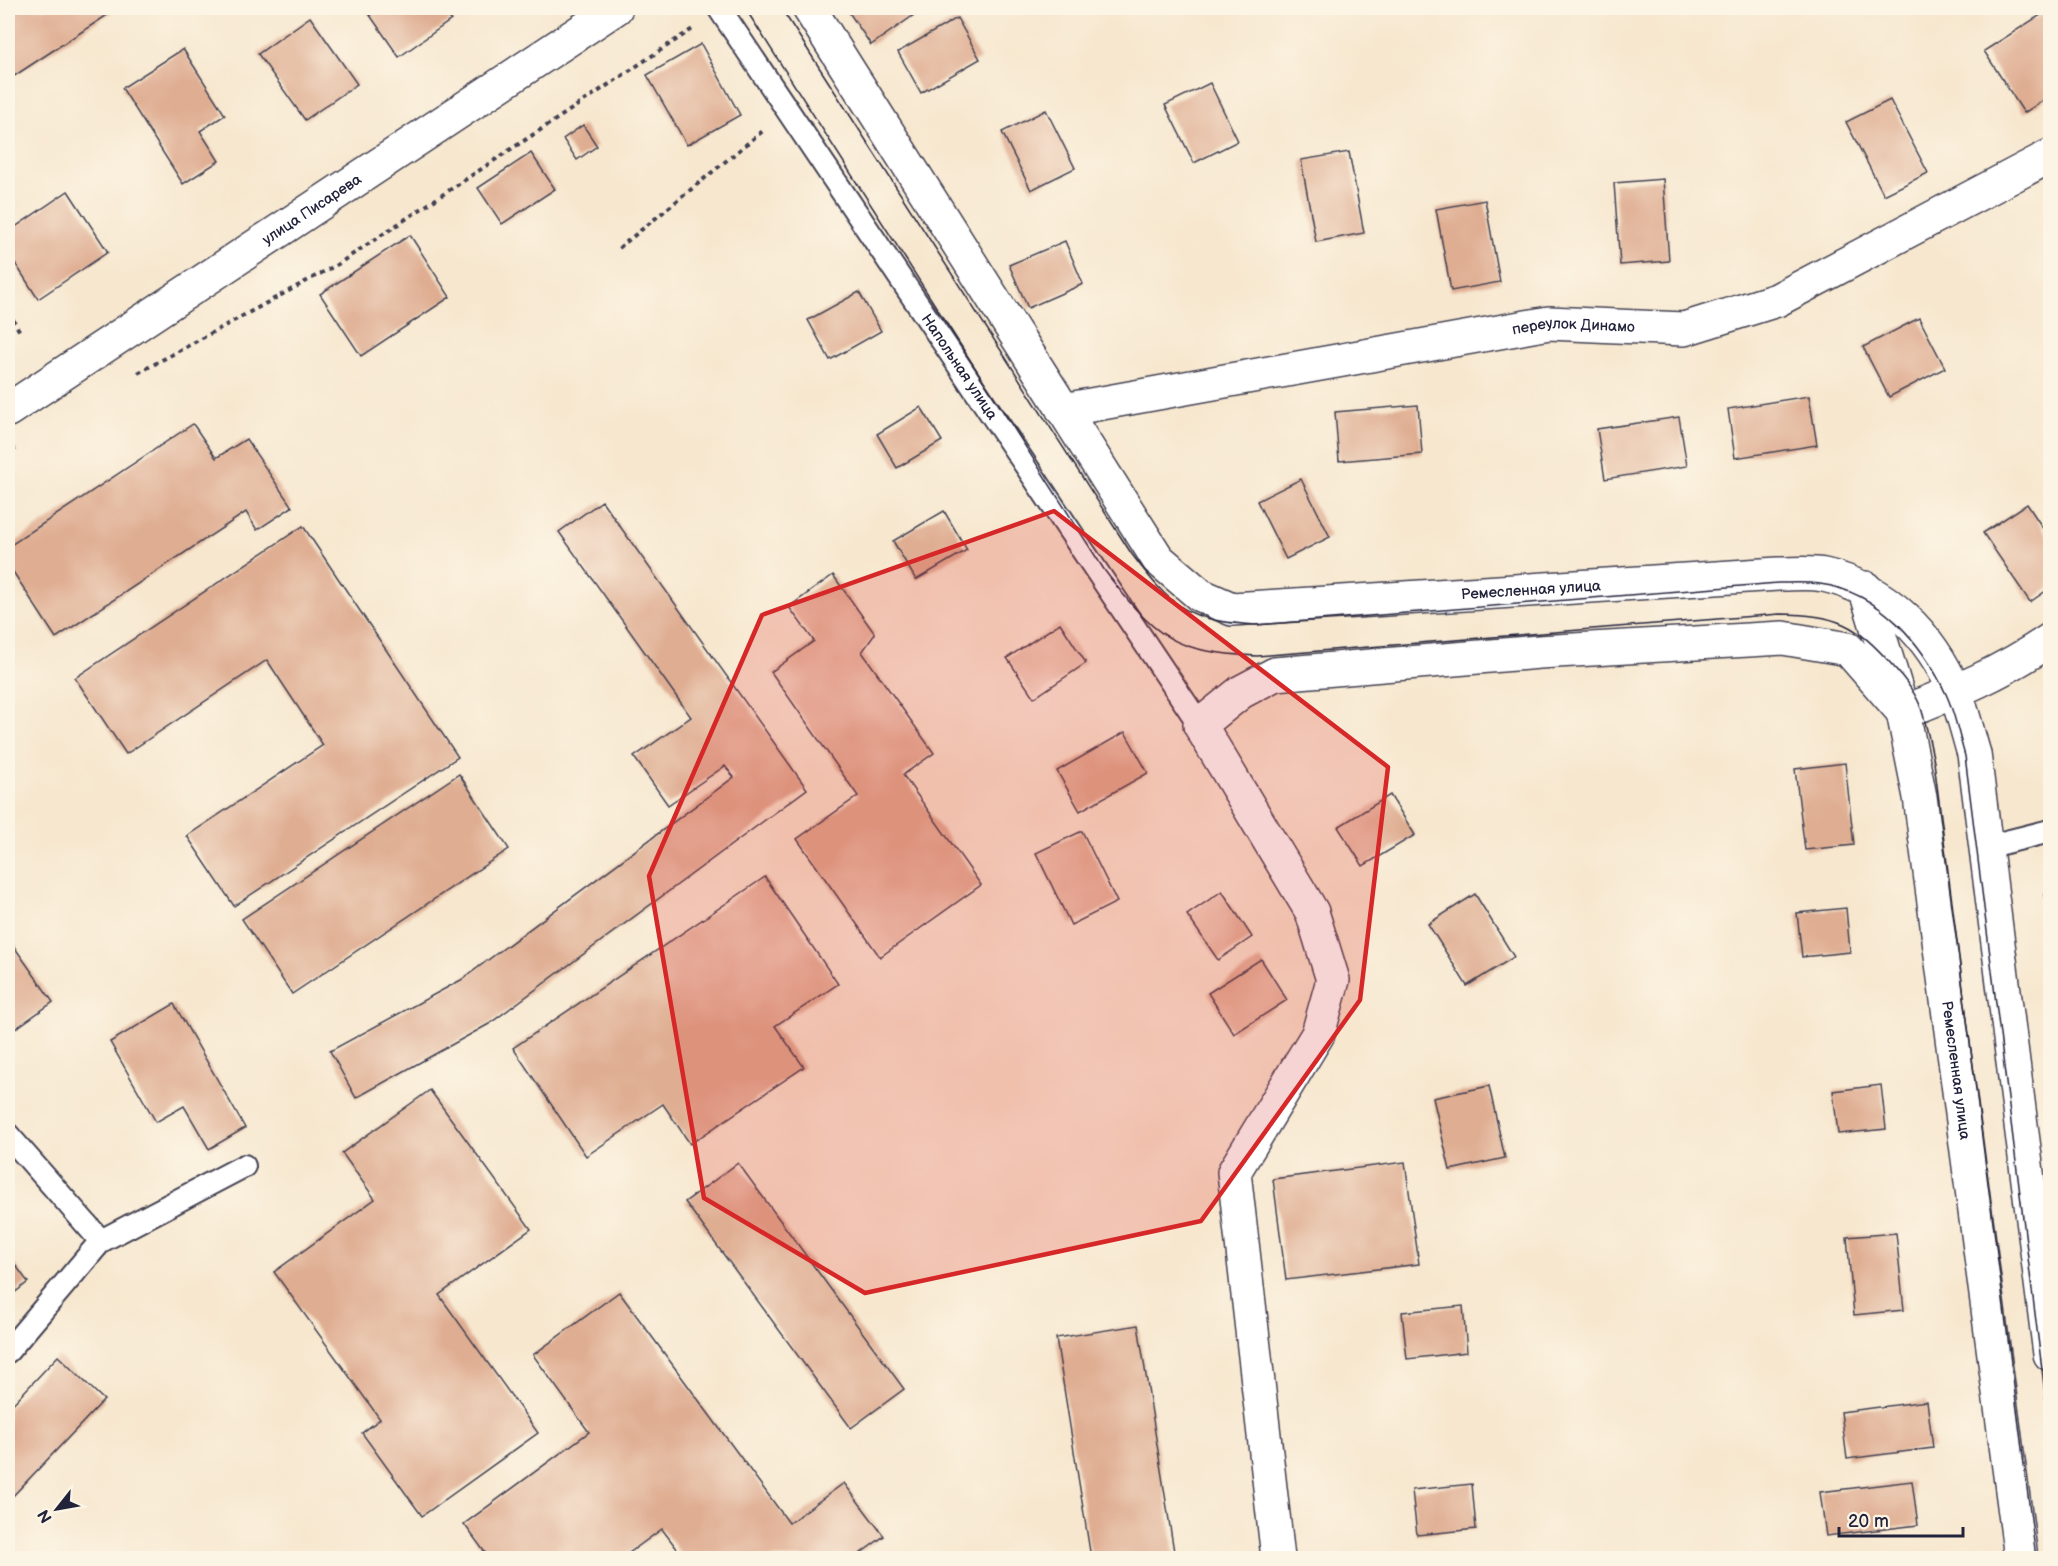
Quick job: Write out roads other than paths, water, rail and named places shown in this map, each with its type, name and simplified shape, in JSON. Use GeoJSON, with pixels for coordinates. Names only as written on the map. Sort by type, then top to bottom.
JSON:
{"type":"FeatureCollection","features":[{"type":"Feature","properties":{"kind":"street","name":"улица Писарева"},"geometry":{"type":"LineString","coordinates":[[8,410],[616,8]]}},
{"type":"Feature","properties":{"kind":"street"},"geometry":{"type":"LineString","coordinates":[[809,8],[1063,410]]}},
{"type":"Feature","properties":{"kind":"street","name":"переулок Динамо"},"geometry":{"type":"LineString","coordinates":[[1063,410],[1549,323],[1684,328],[1777,300],[2050,156]]}},
{"type":"Feature","properties":{"kind":"street","name":"Ремесленная улица"},"geometry":{"type":"LineString","coordinates":[[1063,410],[1158,559],[1200,595],[1232,609],[1778,574],[1822,574],[1865,588],[1901,613],[1932,650],[1955,693],[1974,754],[2050,1354]]}},
{"type":"Feature","properties":{"kind":"street","name":"Ремесленная улица"},"geometry":{"type":"LineString","coordinates":[[1865,588],[1903,712],[1920,797],[2021,1558]]}},
{"type":"Feature","properties":{"kind":"street"},"geometry":{"type":"LineString","coordinates":[[1278,1558],[1234,1172],[1318,1034],[1333,980],[1312,912],[1200,725],[1241,692],[1275,674],[1539,652],[1783,638],[1848,649],[1903,712],[1955,693],[2010,667],[2050,640]]}},
{"type":"Feature","properties":{"kind":"lane","name":"Напольная улица"},"geometry":{"type":"LineString","coordinates":[[719,8],[1200,725]]}},
{"type":"Feature","properties":{"kind":"lane"},"geometry":{"type":"LineString","coordinates":[[1986,847],[2050,831]]}},
{"type":"Feature","properties":{"kind":"lane"},"geometry":{"type":"LineString","coordinates":[[8,1135],[101,1240]]}},
{"type":"Feature","properties":{"kind":"lane"},"geometry":{"type":"LineString","coordinates":[[8,1351],[101,1240],[244,1166]]}},
{"type":"Feature","properties":{"kind":"tram line"},"geometry":{"type":"LineString","coordinates":[[745,8],[1105,571],[1138,612],[1168,637],[1185,645],[1205,650],[1257,656],[1780,614],[1816,616],[1844,624],[1880,651],[1897,670],[1919,703],[1934,762],[2036,1558]]}},
{"type":"Feature","properties":{"kind":"tram line"},"geometry":{"type":"LineString","coordinates":[[781,8],[1131,553],[1158,587],[1183,608],[1213,620],[1256,625],[1778,583],[1810,583],[1842,589],[1862,597],[1880,609],[1911,639],[1925,656],[1946,694],[1965,756],[2050,1433]]}}]}
